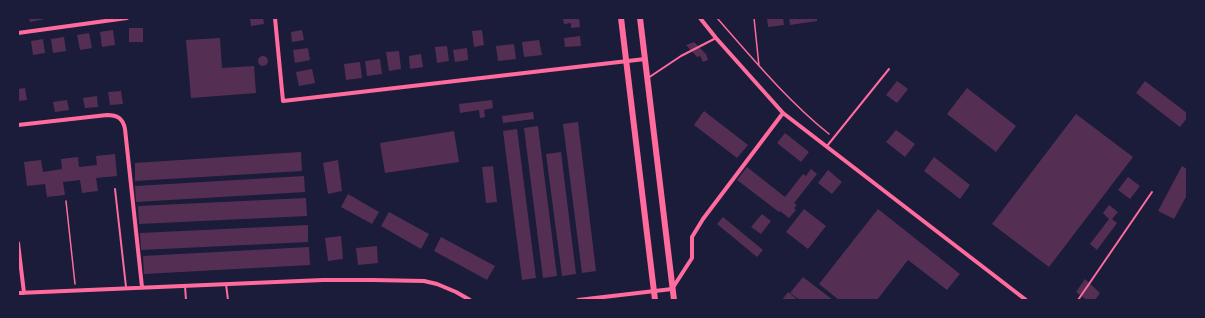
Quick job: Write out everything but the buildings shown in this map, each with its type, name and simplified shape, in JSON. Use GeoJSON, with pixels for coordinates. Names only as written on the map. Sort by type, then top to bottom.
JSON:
{"type":"FeatureCollection","features":[{"type":"Feature","properties":{"kind":"main road"},"geometry":{"type":"LineString","coordinates":[[621,18],[655,300]]}},
{"type":"Feature","properties":{"kind":"main road"},"geometry":{"type":"LineString","coordinates":[[640,18],[674,300]]}},
{"type":"Feature","properties":{"kind":"street"},"geometry":{"type":"LineString","coordinates":[[18,33],[127,18]]}},
{"type":"Feature","properties":{"kind":"street"},"geometry":{"type":"LineString","coordinates":[[275,18],[283,100],[645,59]]}},
{"type":"Feature","properties":{"kind":"street"},"geometry":{"type":"LineString","coordinates":[[700,18],[783,113],[1026,300]]}},
{"type":"Feature","properties":{"kind":"street"},"geometry":{"type":"LineString","coordinates":[[578,300],[672,289],[692,258],[692,237],[703,218],[783,113]]}},
{"type":"Feature","properties":{"kind":"street"},"geometry":{"type":"LineString","coordinates":[[18,125],[107,115],[117,116],[122,120],[126,129],[142,287]]}},
{"type":"Feature","properties":{"kind":"street"},"geometry":{"type":"LineString","coordinates":[[18,244],[24,293]]}},
{"type":"Feature","properties":{"kind":"street"},"geometry":{"type":"LineString","coordinates":[[18,293],[323,280],[373,280],[424,281],[437,284],[470,300]]}},
{"type":"Feature","properties":{"kind":"lane"},"geometry":{"type":"LineString","coordinates":[[647,79],[681,56],[716,38]]}},
{"type":"Feature","properties":{"kind":"lane"},"geometry":{"type":"LineString","coordinates":[[827,146],[889,69]]}},
{"type":"Feature","properties":{"kind":"lane"},"geometry":{"type":"LineString","coordinates":[[115,189],[126,288]]}},
{"type":"Feature","properties":{"kind":"lane"},"geometry":{"type":"LineString","coordinates":[[1078,300],[1152,192]]}},
{"type":"Feature","properties":{"kind":"lane"},"geometry":{"type":"LineString","coordinates":[[226,284],[228,300]]}},
{"type":"Feature","properties":{"kind":"lane"},"geometry":{"type":"LineString","coordinates":[[185,286],[186,300]]}},
{"type":"Feature","properties":{"kind":"path"},"geometry":{"type":"LineString","coordinates":[[717,18],[777,87],[834,138]]}},
{"type":"Feature","properties":{"kind":"path"},"geometry":{"type":"LineString","coordinates":[[754,18],[759,66]]}},
{"type":"Feature","properties":{"kind":"path"},"geometry":{"type":"LineString","coordinates":[[66,201],[76,290]]}}]}
